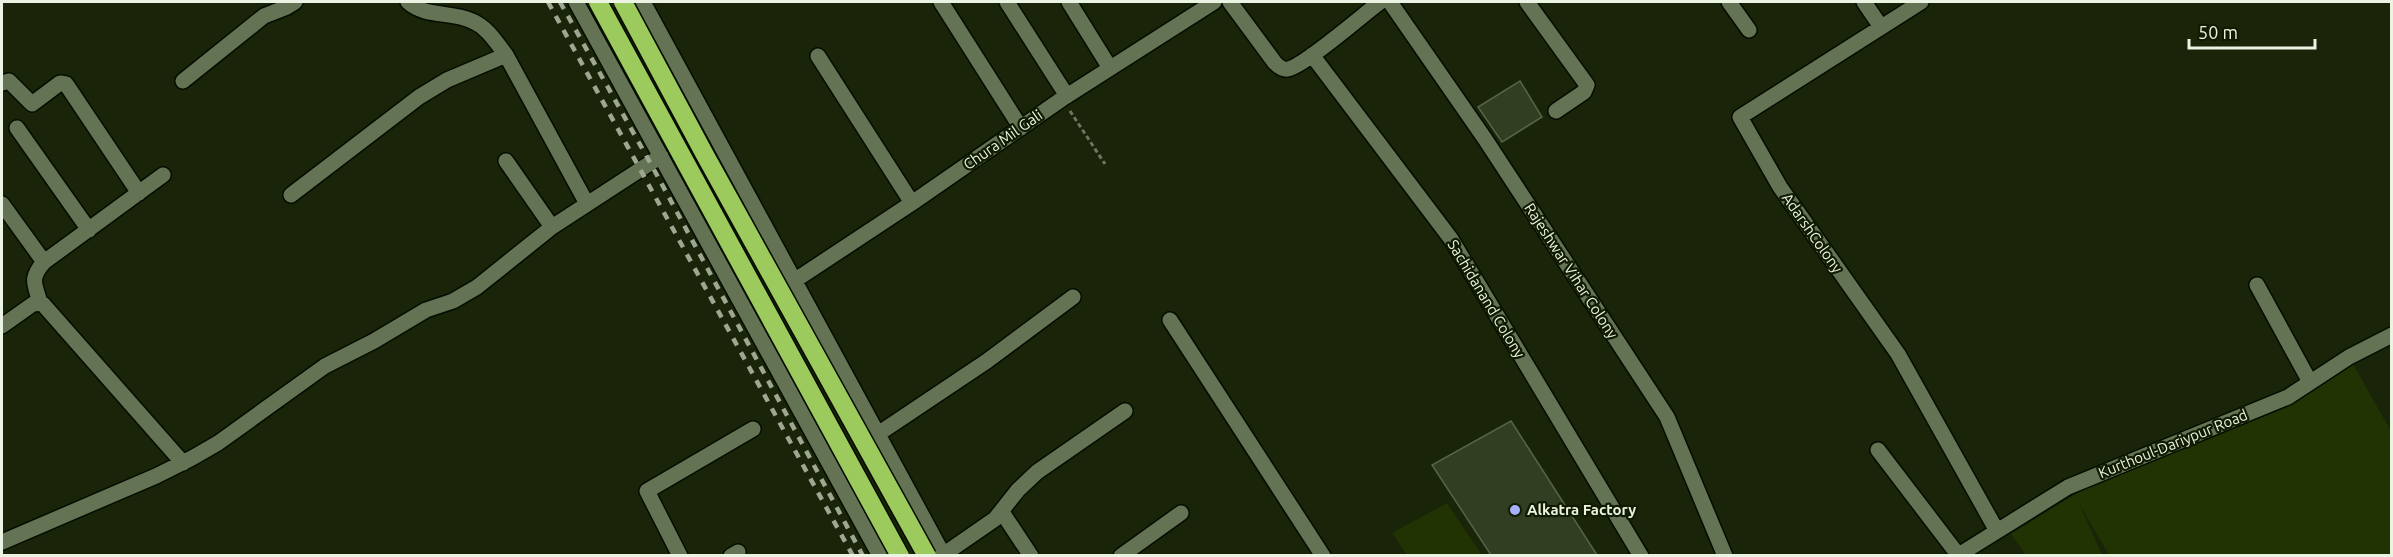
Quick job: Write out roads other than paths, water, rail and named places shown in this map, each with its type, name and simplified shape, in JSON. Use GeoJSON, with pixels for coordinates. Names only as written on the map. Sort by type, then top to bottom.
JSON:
{"type":"FeatureCollection","features":[{"type":"Feature","properties":{"kind":"highway"},"geometry":{"type":"LineString","coordinates":[[598,2],[900,555]]}},
{"type":"Feature","properties":{"kind":"highway"},"geometry":{"type":"LineString","coordinates":[[624,2],[705,155],[938,555]]}},
{"type":"Feature","properties":{"kind":"street"},"geometry":{"type":"LineString","coordinates":[[183,81],[264,16],[295,2]]}},
{"type":"Feature","properties":{"kind":"street"},"geometry":{"type":"LineString","coordinates":[[408,2],[426,12],[473,21],[492,37],[506,55],[586,202]]}},
{"type":"Feature","properties":{"kind":"street"},"geometry":{"type":"LineString","coordinates":[[576,2],[880,555]]}},
{"type":"Feature","properties":{"kind":"street"},"geometry":{"type":"LineString","coordinates":[[644,2],[878,434],[938,555],[985,528],[1037,472],[1125,411]]}},
{"type":"Feature","properties":{"kind":"street"},"geometry":{"type":"LineString","coordinates":[[941,2],[1021,128]]}},
{"type":"Feature","properties":{"kind":"street"},"geometry":{"type":"LineString","coordinates":[[1007,2],[1065,97]]}},
{"type":"Feature","properties":{"kind":"street"},"geometry":{"type":"LineString","coordinates":[[1069,2],[1110,68]]}},
{"type":"Feature","properties":{"kind":"street","name":"Chura Mil Gali"},"geometry":{"type":"LineString","coordinates":[[794,280],[912,203],[1065,97],[1212,2]]}},
{"type":"Feature","properties":{"kind":"street"},"geometry":{"type":"LineString","coordinates":[[1230,2],[1280,67],[1289,69],[1312,55],[1380,2]]}},
{"type":"Feature","properties":{"kind":"street","name":"Rajeshwar Vihar Colony"},"geometry":{"type":"LineString","coordinates":[[1389,2],[1485,139],[1667,417],[1725,555]]}},
{"type":"Feature","properties":{"kind":"street"},"geometry":{"type":"LineString","coordinates":[[1527,2],[1587,85],[1584,92],[1556,111]]}},
{"type":"Feature","properties":{"kind":"street"},"geometry":{"type":"LineString","coordinates":[[1730,2],[1749,30]]}},
{"type":"Feature","properties":{"kind":"street"},"geometry":{"type":"LineString","coordinates":[[1864,2],[1881,27]]}},
{"type":"Feature","properties":{"kind":"street","name":"AdarshColony"},"geometry":{"type":"LineString","coordinates":[[1921,2],[1740,117],[1780,188],[1898,354],[1997,531]]}},
{"type":"Feature","properties":{"kind":"street"},"geometry":{"type":"LineString","coordinates":[[291,195],[425,93],[447,80],[506,55]]}},
{"type":"Feature","properties":{"kind":"street","name":"Sachidanand Colony"},"geometry":{"type":"LineString","coordinates":[[1312,55],[1451,239],[1641,555]]}},
{"type":"Feature","properties":{"kind":"street"},"geometry":{"type":"LineString","coordinates":[[818,56],[912,203]]}},
{"type":"Feature","properties":{"kind":"street"},"geometry":{"type":"LineString","coordinates":[[2,83],[9,81],[32,104],[60,83],[66,84],[139,193]]}},
{"type":"Feature","properties":{"kind":"street"},"geometry":{"type":"LineString","coordinates":[[17,128],[89,230]]}},
{"type":"Feature","properties":{"kind":"street"},"geometry":{"type":"LineString","coordinates":[[2,542],[183,463],[218,443],[325,366],[374,341],[426,310],[453,301],[477,288],[586,202],[661,156]]}},
{"type":"Feature","properties":{"kind":"street"},"geometry":{"type":"LineString","coordinates":[[506,161],[552,227]]}},
{"type":"Feature","properties":{"kind":"street"},"geometry":{"type":"LineString","coordinates":[[162,175],[44,262],[35,273],[34,278],[40,302],[46,306],[183,463]]}},
{"type":"Feature","properties":{"kind":"street"},"geometry":{"type":"LineString","coordinates":[[2,204],[44,262]]}},
{"type":"Feature","properties":{"kind":"street"},"geometry":{"type":"LineString","coordinates":[[2257,285],[2310,382]]}},
{"type":"Feature","properties":{"kind":"street"},"geometry":{"type":"LineString","coordinates":[[878,434],[987,361],[1073,297]]}},
{"type":"Feature","properties":{"kind":"street"},"geometry":{"type":"LineString","coordinates":[[2,326],[33,304],[40,302]]}},
{"type":"Feature","properties":{"kind":"street"},"geometry":{"type":"LineString","coordinates":[[1170,321],[1323,555]]}},
{"type":"Feature","properties":{"kind":"street"},"geometry":{"type":"LineString","coordinates":[[770,354],[820,328]]}},
{"type":"Feature","properties":{"kind":"street","name":"Kurthoul-Dariypur Road"},"geometry":{"type":"LineString","coordinates":[[1958,555],[2068,487],[2288,397],[2349,357],[2391,335]]}},
{"type":"Feature","properties":{"kind":"street"},"geometry":{"type":"LineString","coordinates":[[680,555],[647,490],[753,429]]}},
{"type":"Feature","properties":{"kind":"street"},"geometry":{"type":"LineString","coordinates":[[1878,450],[1958,555]]}},
{"type":"Feature","properties":{"kind":"street"},"geometry":{"type":"LineString","coordinates":[[1002,512],[1031,555]]}},
{"type":"Feature","properties":{"kind":"street"},"geometry":{"type":"LineString","coordinates":[[1121,555],[1181,513]]}},
{"type":"Feature","properties":{"kind":"railway"},"geometry":{"type":"LineString","coordinates":[[548,2],[853,556]]}},
{"type":"Feature","properties":{"kind":"railway"},"geometry":{"type":"LineString","coordinates":[[560,2],[652,166],[863,556]]}},
{"type":"Feature","properties":{"kind":"place","name":"Alkatra Factory"},"geometry":{"type":"Point","coordinates":[1515,510]}}]}
